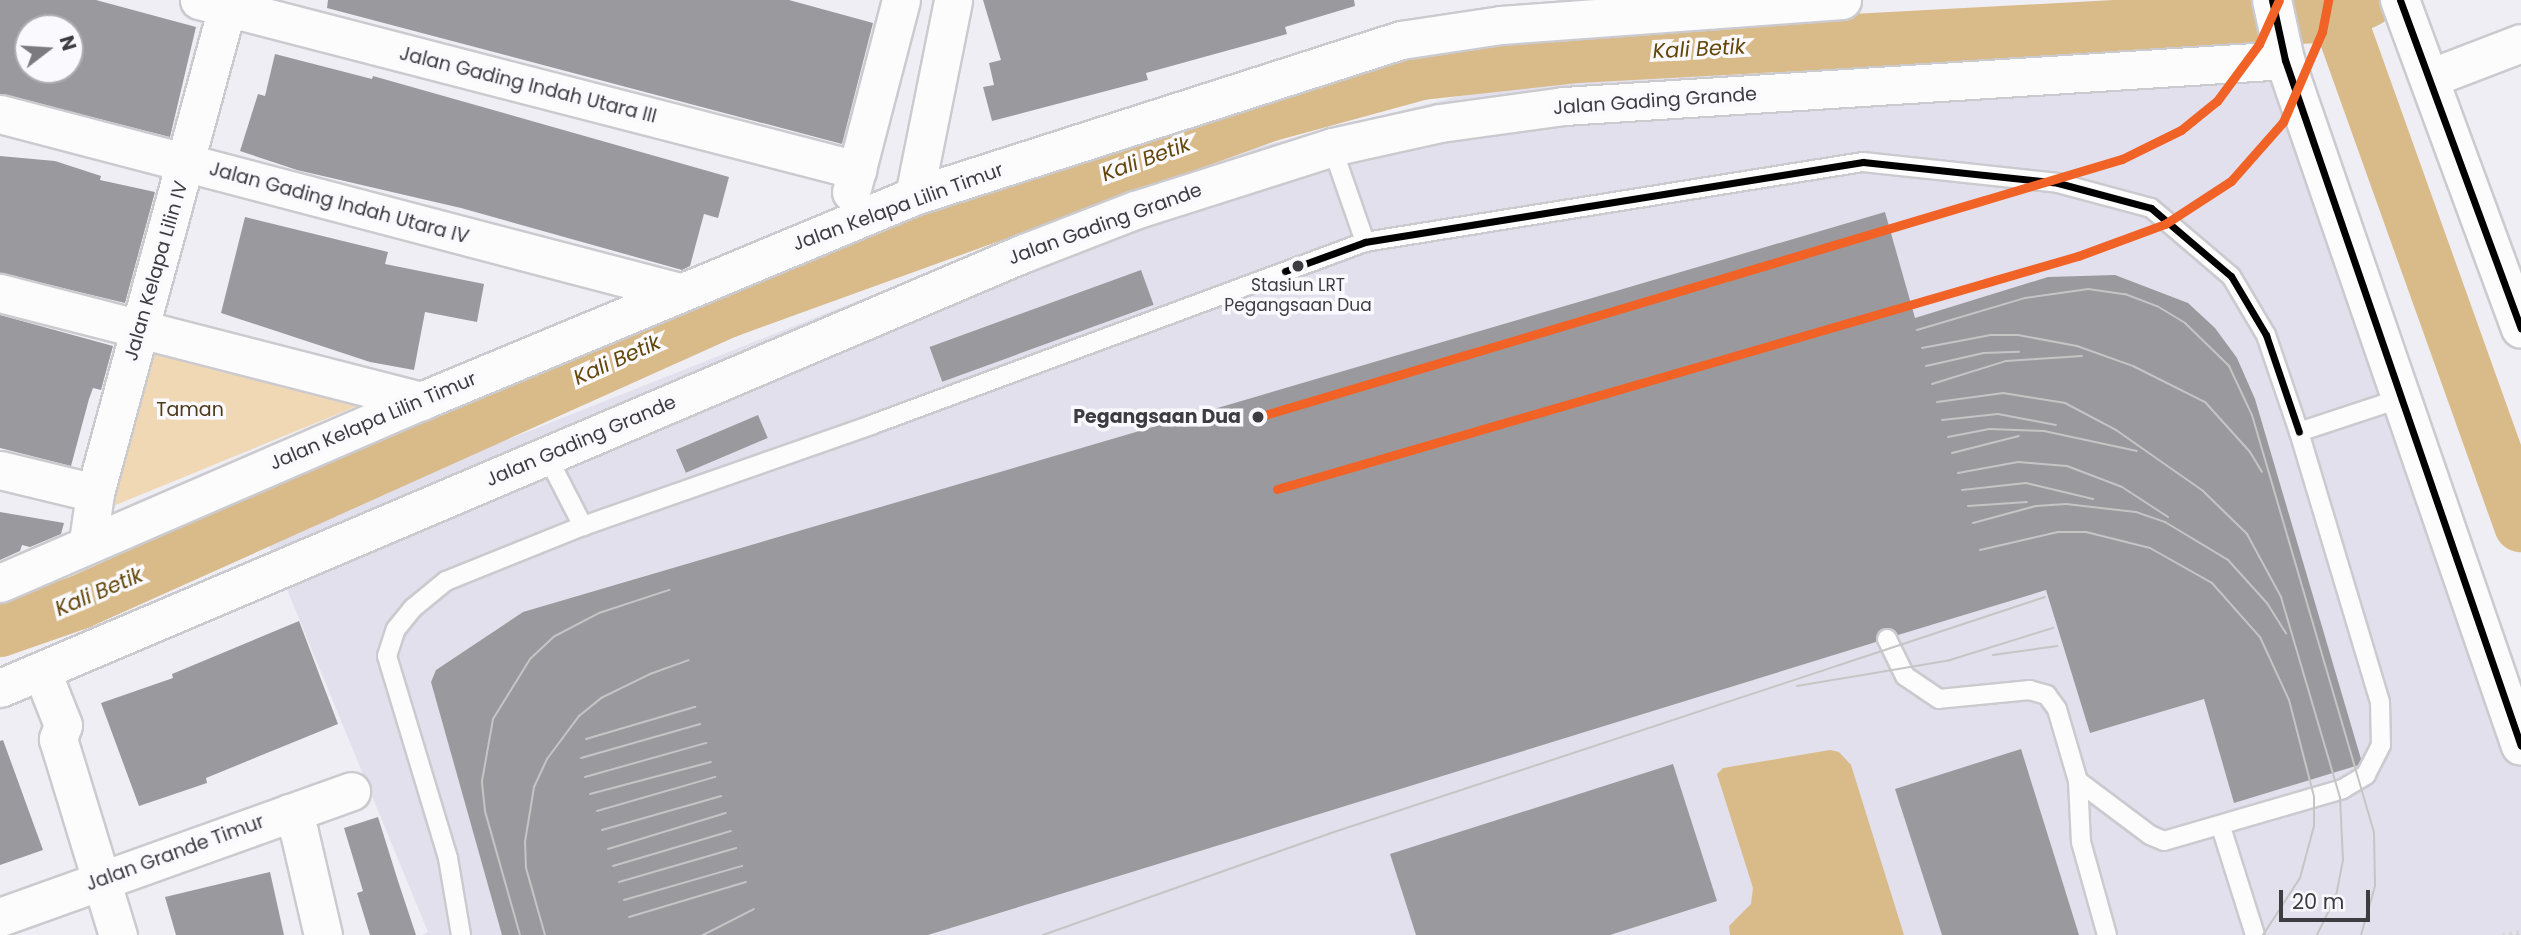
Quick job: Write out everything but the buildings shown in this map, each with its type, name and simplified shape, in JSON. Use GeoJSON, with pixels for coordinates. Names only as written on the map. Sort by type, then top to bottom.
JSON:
{"type":"FeatureCollection","features":[{"type":"Feature","properties":{"kind":"street"},"geometry":{"type":"LineString","coordinates":[[844,224],[901,0]]}},
{"type":"Feature","properties":{"kind":"street"},"geometry":{"type":"LineString","coordinates":[[914,197],[953,0]]}},
{"type":"Feature","properties":{"kind":"street","name":"Jalan Kelapa Lilin Timur"},"geometry":{"type":"LineString","coordinates":[[0,583],[88,542],[844,224],[914,197],[1401,40],[1497,12],[1842,0]]}},
{"type":"Feature","properties":{"kind":"street","name":"Jalan Gading Indah Utara III"},"geometry":{"type":"LineString","coordinates":[[218,3],[857,170]]}},
{"type":"Feature","properties":{"kind":"street","name":"Jalan Kelapa Lilin IV"},"geometry":{"type":"LineString","coordinates":[[88,542],[95,493],[187,163],[218,3]]}},
{"type":"Feature","properties":{"kind":"street"},"geometry":{"type":"LineString","coordinates":[[2404,11],[2521,328]]}},
{"type":"Feature","properties":{"kind":"street"},"geometry":{"type":"LineString","coordinates":[[2278,29],[2399,399],[2521,746]]}},
{"type":"Feature","properties":{"kind":"street","name":"Jalan Gading Grande"},"geometry":{"type":"LineString","coordinates":[[20,680],[1024,253],[1135,210],[1332,148],[1440,124],[1564,106],[2278,29]]}},
{"type":"Feature","properties":{"kind":"street"},"geometry":{"type":"LineString","coordinates":[[2430,78],[2521,43]]}},
{"type":"Feature","properties":{"kind":"street","name":"Jalan Gading Indah Utara IV"},"geometry":{"type":"LineString","coordinates":[[0,114],[679,292]]}},
{"type":"Feature","properties":{"kind":"street"},"geometry":{"type":"LineString","coordinates":[[0,293],[139,331],[421,401]]}},
{"type":"Feature","properties":{"kind":"street"},"geometry":{"type":"LineString","coordinates":[[0,470],[95,493]]}},
{"type":"Feature","properties":{"kind":"street"},"geometry":{"type":"LineString","coordinates":[[20,680],[43,732],[58,739],[103,878],[118,935]]}},
{"type":"Feature","properties":{"kind":"street","name":"Jalan Grande Timur"},"geometry":{"type":"LineString","coordinates":[[0,917],[351,791]]}},
{"type":"Feature","properties":{"kind":"street"},"geometry":{"type":"LineString","coordinates":[[289,813],[299,832],[323,935]]}},
{"type":"Feature","properties":{"kind":"lane"},"geometry":{"type":"LineString","coordinates":[[1332,148],[1365,242]]}},
{"type":"Feature","properties":{"kind":"lane"},"geometry":{"type":"LineString","coordinates":[[461,935],[448,859],[387,656],[396,629],[413,608],[446,581],[583,526],[871,425],[1365,242],[1863,162],[2059,183],[2151,208],[2231,276],[2266,335],[2379,702],[2381,745],[2366,775],[2354,784],[2221,827],[2164,841],[2150,835],[2078,781]]}},
{"type":"Feature","properties":{"kind":"lane"},"geometry":{"type":"LineString","coordinates":[[2298,432],[2399,399]]}},
{"type":"Feature","properties":{"kind":"lane"},"geometry":{"type":"LineString","coordinates":[[547,456],[583,526]]}},
{"type":"Feature","properties":{"kind":"lane"},"geometry":{"type":"LineString","coordinates":[[1887,639],[1905,676],[1939,699],[2030,690],[2047,695],[2057,709],[2078,781],[2081,842],[2107,935]]}},
{"type":"Feature","properties":{"kind":"lane"},"geometry":{"type":"LineString","coordinates":[[2221,827],[2255,935]]}},
{"type":"Feature","properties":{"kind":"path"},"geometry":{"type":"LineString","coordinates":[[2502,935],[2521,932]]}},
{"type":"Feature","properties":{"kind":"shaded area"},"geometry":{"type":"Polygon","coordinates":[[[2284,61],[2521,747],[2521,935],[422,935],[428,932],[265,536],[1223,156],[1475,92],[1642,76],[2284,61]]]}},
{"type":"Feature","properties":{"kind":"shaded area"},"geometry":{"type":"Polygon","coordinates":[[[1830,750],[1839,752],[1851,765],[1904,935],[1730,935],[1729,926],[1751,904],[1753,888],[1717,774],[1723,768],[1830,750]]]}},
{"type":"Feature","properties":{"kind":"green space","name":"Taman"},"geometry":{"type":"Polygon","coordinates":[[[147,335],[372,400],[106,509],[147,335]]]}},
{"type":"Feature","properties":{"kind":"waterway"},"geometry":{"type":"LineString","coordinates":[[2333,0],[2521,525]]}},
{"type":"Feature","properties":{"kind":"waterway","name":"Kali Betik"},"geometry":{"type":"LineString","coordinates":[[0,630],[80,602],[727,311],[1268,115],[1422,73],[1577,56],[2336,15],[2368,0]]}},
{"type":"Feature","properties":{"kind":"tram line"},"geometry":{"type":"LineString","coordinates":[[1917,330],[2025,298],[2088,289],[2125,294],[2157,306],[2185,323],[2229,366],[2252,415],[2374,833],[2375,886],[2361,935]]}},
{"type":"Feature","properties":{"kind":"tram line"},"geometry":{"type":"LineString","coordinates":[[1922,348],[1991,335],[2018,335],[2077,346],[2133,366],[2205,402],[2250,452],[2262,472]]}},
{"type":"Feature","properties":{"kind":"tram line"},"geometry":{"type":"LineString","coordinates":[[1926,366],[1983,353],[2019,352]]}},
{"type":"Feature","properties":{"kind":"tram line"},"geometry":{"type":"LineString","coordinates":[[1932,384],[2006,361],[2082,356]]}},
{"type":"Feature","properties":{"kind":"tram line"},"geometry":{"type":"LineString","coordinates":[[1937,402],[2003,393],[2065,403],[2116,430],[2203,491],[2247,534],[2281,597],[2340,797],[2343,860],[2336,896],[2317,935]]}},
{"type":"Feature","properties":{"kind":"tram line"},"geometry":{"type":"LineString","coordinates":[[1942,420],[1998,414],[2056,425]]}},
{"type":"Feature","properties":{"kind":"tram line"},"geometry":{"type":"LineString","coordinates":[[1948,437],[1989,429],[2044,431],[2137,451]]}},
{"type":"Feature","properties":{"kind":"tram line"},"geometry":{"type":"LineString","coordinates":[[1952,453],[2019,436]]}},
{"type":"Feature","properties":{"kind":"tram line"},"geometry":{"type":"LineString","coordinates":[[1958,473],[2018,462],[2067,466],[2122,487],[2168,517]]}},
{"type":"Feature","properties":{"kind":"tram line"},"geometry":{"type":"LineString","coordinates":[[1962,490],[2026,483],[2093,499]]}},
{"type":"Feature","properties":{"kind":"tram line"},"geometry":{"type":"LineString","coordinates":[[1968,506],[2027,502]]}},
{"type":"Feature","properties":{"kind":"tram line"},"geometry":{"type":"LineString","coordinates":[[1973,523],[2036,506],[2066,504],[2136,512],[2165,522],[2228,560],[2267,603],[2286,633]]}},
{"type":"Feature","properties":{"kind":"tram line"},"geometry":{"type":"LineString","coordinates":[[1980,550],[2058,532],[2086,532],[2150,548],[2212,583],[2260,637],[2289,700],[2314,797],[2314,826],[2300,878],[2263,935]]}},
{"type":"Feature","properties":{"kind":"tram line"},"geometry":{"type":"LineString","coordinates":[[520,935],[485,811],[482,781],[493,719],[530,659],[555,636],[599,613],[669,590]]}},
{"type":"Feature","properties":{"kind":"tram line"},"geometry":{"type":"LineString","coordinates":[[1043,935],[1328,834],[2045,597]]}},
{"type":"Feature","properties":{"kind":"tram line"},"geometry":{"type":"LineString","coordinates":[[1797,686],[1950,660],[2053,628]]}},
{"type":"Feature","properties":{"kind":"tram line"},"geometry":{"type":"LineString","coordinates":[[1993,655],[2057,646]]}},
{"type":"Feature","properties":{"kind":"tram line"},"geometry":{"type":"LineString","coordinates":[[545,935],[526,868],[525,842],[534,787],[547,759],[579,716],[601,698],[650,674],[689,660]]}},
{"type":"Feature","properties":{"kind":"tram line"},"geometry":{"type":"LineString","coordinates":[[586,739],[695,707]]}},
{"type":"Feature","properties":{"kind":"tram line"},"geometry":{"type":"LineString","coordinates":[[581,758],[700,724]]}},
{"type":"Feature","properties":{"kind":"tram line"},"geometry":{"type":"LineString","coordinates":[[585,777],[706,743]]}},
{"type":"Feature","properties":{"kind":"tram line"},"geometry":{"type":"LineString","coordinates":[[590,794],[711,762]]}},
{"type":"Feature","properties":{"kind":"tram line"},"geometry":{"type":"LineString","coordinates":[[597,811],[715,777]]}},
{"type":"Feature","properties":{"kind":"tram line"},"geometry":{"type":"LineString","coordinates":[[602,830],[721,796]]}},
{"type":"Feature","properties":{"kind":"tram line"},"geometry":{"type":"LineString","coordinates":[[608,849],[726,813]]}},
{"type":"Feature","properties":{"kind":"tram line"},"geometry":{"type":"LineString","coordinates":[[613,866],[731,831]]}},
{"type":"Feature","properties":{"kind":"tram line"},"geometry":{"type":"LineString","coordinates":[[619,882],[736,848]]}},
{"type":"Feature","properties":{"kind":"tram line"},"geometry":{"type":"LineString","coordinates":[[624,900],[742,866]]}},
{"type":"Feature","properties":{"kind":"tram line"},"geometry":{"type":"LineString","coordinates":[[629,917],[746,882]]}},
{"type":"Feature","properties":{"kind":"tram line"},"geometry":{"type":"LineString","coordinates":[[703,935],[754,909]]}},
{"type":"Feature","properties":{"kind":"rail line","name":"LRT"},"geometry":{"type":"LineString","coordinates":[[1258,417],[2122,159],[2181,130],[2217,101],[2259,44],[2279,0]]}},
{"type":"Feature","properties":{"kind":"rail line","name":"LRT"},"geometry":{"type":"LineString","coordinates":[[1277,489],[2078,256],[2165,224],[2231,181],[2283,122],[2322,32],[2328,0]]}},
{"type":"Feature","properties":{"kind":"transit line"},"geometry":{"type":"LineString","coordinates":[[2272,0],[2285,60],[2521,746]]}},
{"type":"Feature","properties":{"kind":"transit line"},"geometry":{"type":"LineString","coordinates":[[2400,0],[2521,328]]}},
{"type":"Feature","properties":{"kind":"transit line"},"geometry":{"type":"LineString","coordinates":[[1285,271],[1365,242],[1863,162],[2058,183],[2151,208],[2231,276],[2266,335],[2299,432]]}},
{"type":"Feature","properties":{"kind":"place","name":"Stasiun LRT Pegangsaan Dua"},"geometry":{"type":"Point","coordinates":[1298,266]}},
{"type":"Feature","properties":{"kind":"place","name":"Pegangsaan Dua"},"geometry":{"type":"Point","coordinates":[1258,417]}}]}
